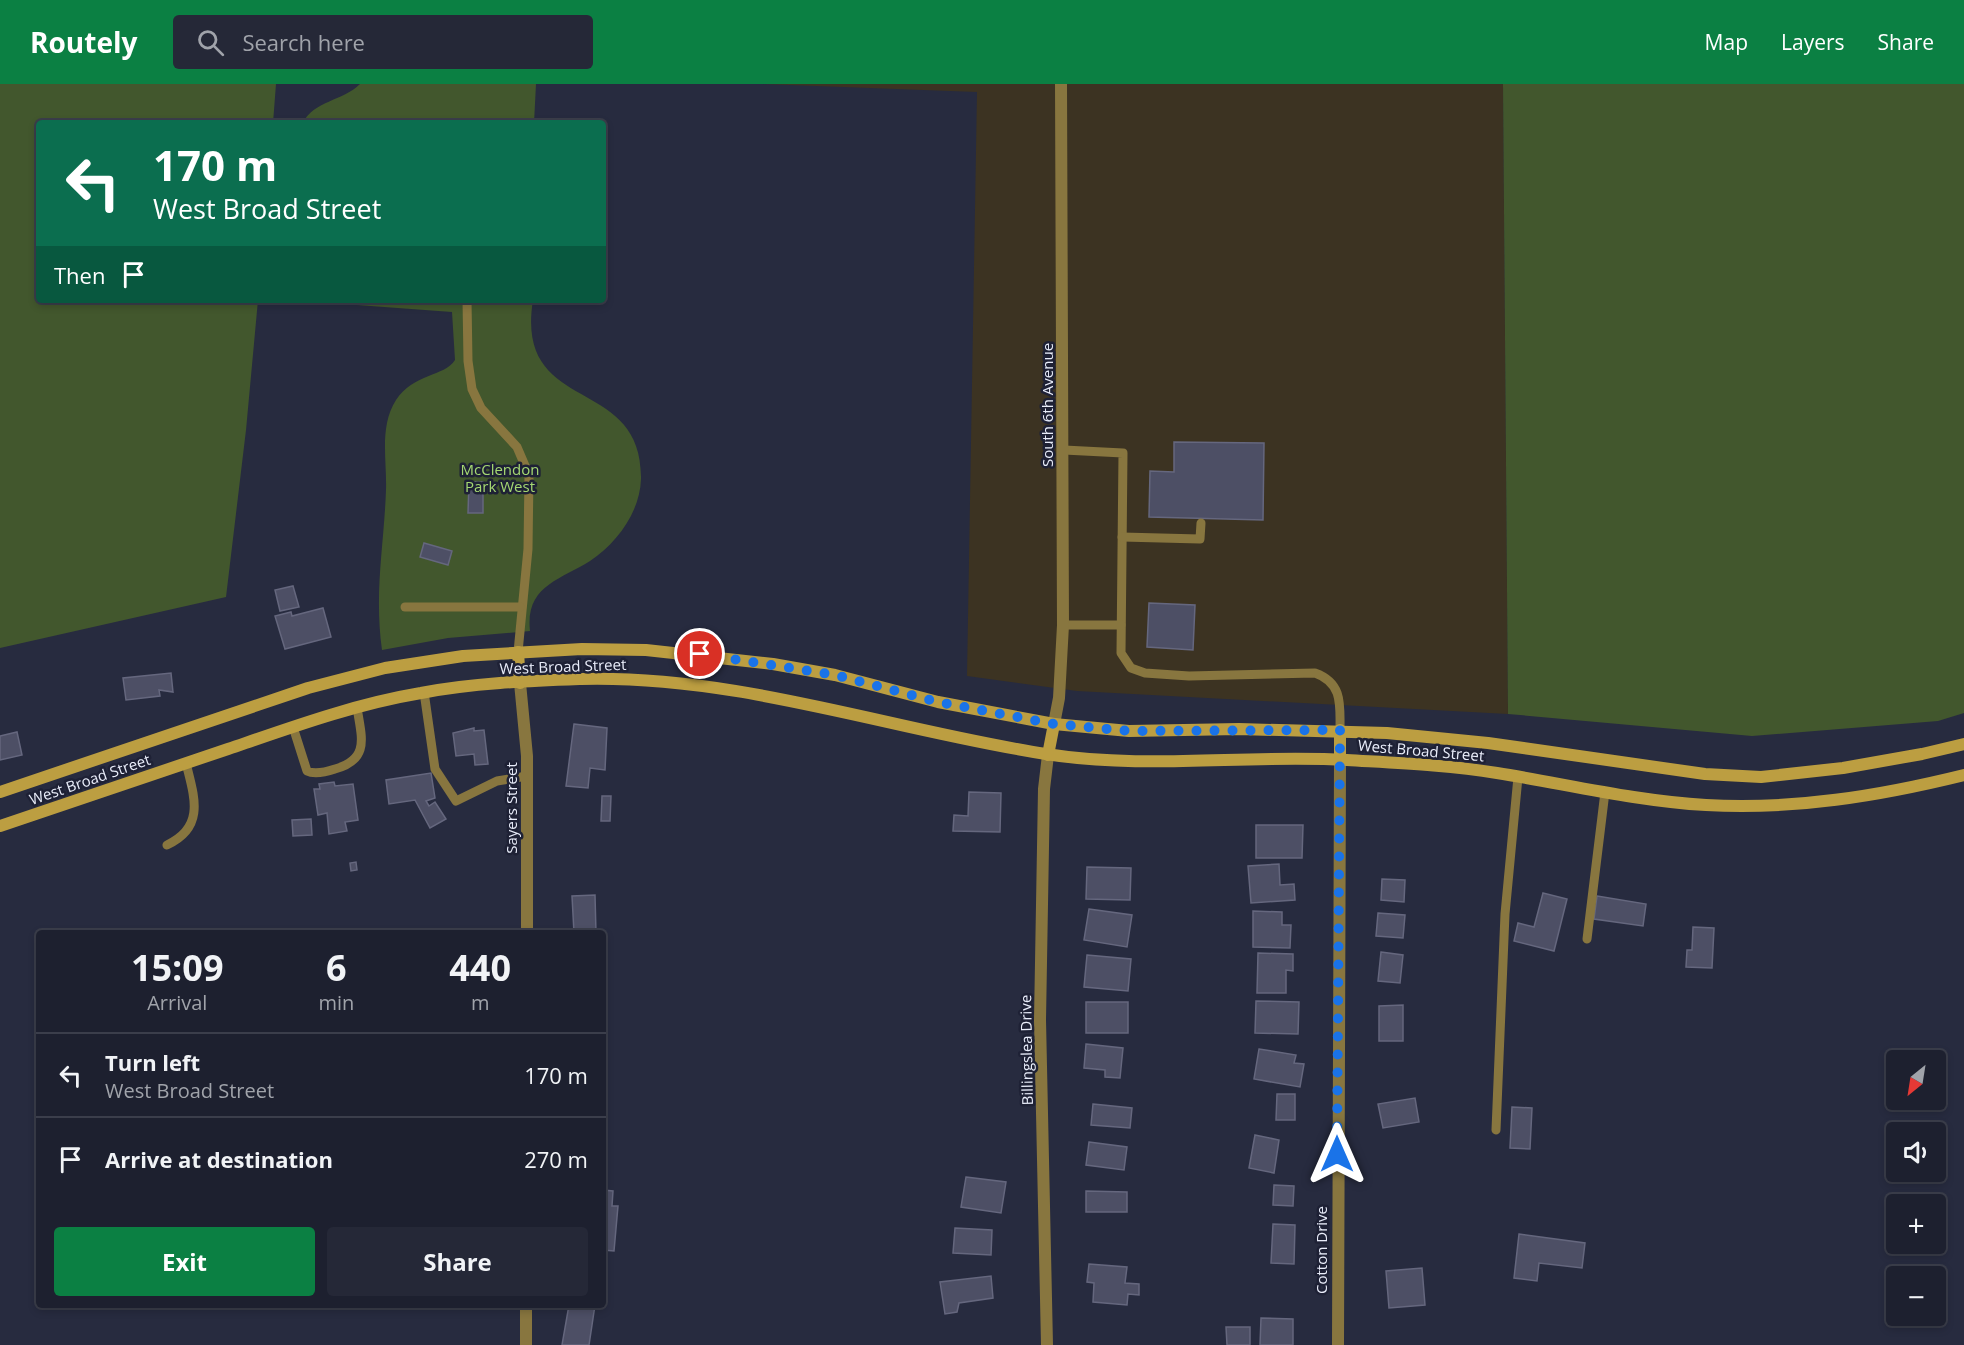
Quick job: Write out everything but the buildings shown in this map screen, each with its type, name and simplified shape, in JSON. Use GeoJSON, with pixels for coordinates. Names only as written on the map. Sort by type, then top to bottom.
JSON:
{"type":"FeatureCollection","features":[{"type":"Feature","properties":{"kind":"main road","name":"West Broad Street"},"geometry":{"type":"LineString","coordinates":[[0,792],[318,685],[414,662],[518,652],[634,650],[773,664],[835,675],[949,705],[1054,724],[1129,731],[1340,730],[1488,743],[1672,771],[1761,777],[1843,768],[1964,744]]}},
{"type":"Feature","properties":{"kind":"main road"},"geometry":{"type":"LineString","coordinates":[[518,652],[520,683]]}},
{"type":"Feature","properties":{"kind":"main road","name":"West Broad Street"},"geometry":{"type":"LineString","coordinates":[[0,826],[357,707],[424,692],[520,683],[605,679],[695,686],[824,706],[946,735],[1048,755],[1118,761],[1340,760],[1427,765],[1705,805],[1786,805],[1841,800],[1964,775]]}},
{"type":"Feature","properties":{"kind":"main road"},"geometry":{"type":"LineString","coordinates":[[1048,755],[1054,724]]}},
{"type":"Feature","properties":{"kind":"main road"},"geometry":{"type":"LineString","coordinates":[[1340,730],[1340,760]]}},
{"type":"Feature","properties":{"kind":"street","name":"South 6th Avenue"},"geometry":{"type":"LineString","coordinates":[[1054,724],[1059,698],[1063,625],[1061,84]]}},
{"type":"Feature","properties":{"kind":"street","name":"Sayers Street"},"geometry":{"type":"LineString","coordinates":[[520,683],[526,738],[527,930]]}},
{"type":"Feature","properties":{"kind":"street","name":"Billingslea Drive"},"geometry":{"type":"LineString","coordinates":[[1047,1345],[1040,1020],[1044,789],[1048,755]]}},
{"type":"Feature","properties":{"kind":"street","name":"Cotton Drive"},"geometry":{"type":"LineString","coordinates":[[1338,1345],[1340,760]]}},
{"type":"Feature","properties":{"kind":"street"},"geometry":{"type":"LineString","coordinates":[[526,1308],[526,1345]]}},
{"type":"Feature","properties":{"kind":"lane"},"geometry":{"type":"LineString","coordinates":[[467,303],[468,362],[472,389],[481,408],[517,447],[529,475],[528,549],[520,607],[518,652]]}},
{"type":"Feature","properties":{"kind":"lane"},"geometry":{"type":"LineString","coordinates":[[1064,450],[1123,453],[1121,653],[1127,664],[1138,672],[1189,676],[1308,672],[1323,676],[1336,686],[1339,694],[1340,730]]}},
{"type":"Feature","properties":{"kind":"lane"},"geometry":{"type":"LineString","coordinates":[[1122,537],[1200,539],[1201,523]]}},
{"type":"Feature","properties":{"kind":"lane"},"geometry":{"type":"LineString","coordinates":[[405,607],[520,607]]}},
{"type":"Feature","properties":{"kind":"lane"},"geometry":{"type":"LineString","coordinates":[[1063,625],[1121,624]]}},
{"type":"Feature","properties":{"kind":"lane"},"geometry":{"type":"LineString","coordinates":[[424,692],[435,769],[456,801],[497,781],[527,776]]}},
{"type":"Feature","properties":{"kind":"lane"},"geometry":{"type":"LineString","coordinates":[[293,727],[307,771],[315,773],[337,769],[354,760],[360,751],[362,740],[357,707]]}},
{"type":"Feature","properties":{"kind":"lane"},"geometry":{"type":"LineString","coordinates":[[167,845],[186,831],[194,817],[195,800],[186,763]]}},
{"type":"Feature","properties":{"kind":"lane"},"geometry":{"type":"LineString","coordinates":[[1496,1130],[1504,925],[1518,777]]}},
{"type":"Feature","properties":{"kind":"lane"},"geometry":{"type":"LineString","coordinates":[[1587,939],[1605,792]]}},
{"type":"Feature","properties":{"kind":"shaded area"},"geometry":{"type":"Polygon","coordinates":[[[762,84],[1503,84],[1508,714],[1077,691],[967,676],[977,92],[762,84]]]}},
{"type":"Feature","properties":{"kind":"green space"},"geometry":{"type":"Polygon","coordinates":[[[0,84],[276,84],[273,120],[36,120],[36,303],[258,303],[246,430],[226,597],[0,648],[0,84]]]}},
{"type":"Feature","properties":{"kind":"green space"},"geometry":{"type":"Polygon","coordinates":[[[360,84],[536,84],[534,120],[305,120],[321,105],[353,90],[360,84]]]}},
{"type":"Feature","properties":{"kind":"green space"},"geometry":{"type":"Polygon","coordinates":[[[1503,84],[1964,84],[1964,713],[1938,721],[1752,736],[1508,714],[1503,84]]]}},
{"type":"Feature","properties":{"kind":"green space","name":"McClendon Park West"},"geometry":{"type":"Polygon","coordinates":[[[330,303],[533,303],[532,337],[542,362],[559,380],[603,407],[622,423],[636,446],[641,479],[640,491],[632,515],[618,536],[600,554],[547,586],[539,594],[530,616],[530,631],[448,638],[382,650],[379,589],[386,490],[387,421],[396,400],[403,391],[420,380],[444,370],[455,360],[452,312],[330,303]]]}},
{"type":"Feature","properties":{"kind":"route"},"geometry":{"type":"LineString","coordinates":[[700,654],[835,675],[938,702],[1016,719],[1054,724],[1129,731],[1340,730],[1337,1154]]}}]}
